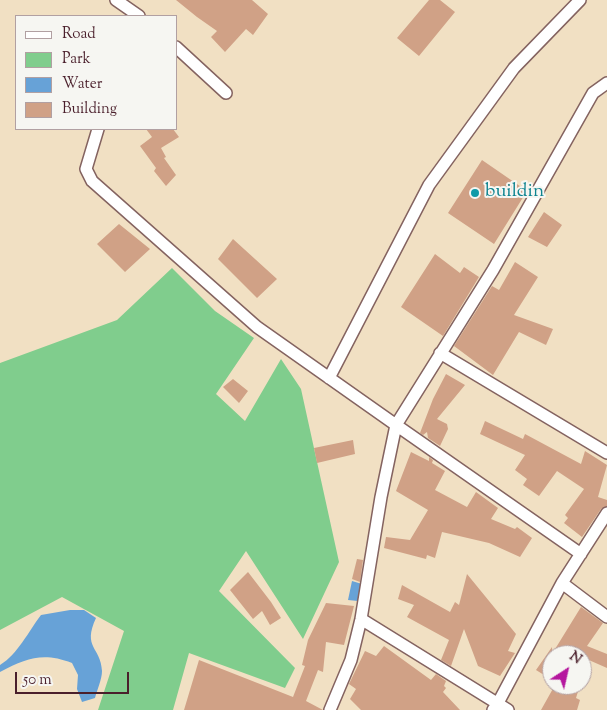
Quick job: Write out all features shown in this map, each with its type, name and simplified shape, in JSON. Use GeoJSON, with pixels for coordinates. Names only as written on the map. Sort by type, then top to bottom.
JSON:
{"type":"FeatureCollection","features":[{"type":"Feature","properties":{"kind":"street"},"geometry":{"type":"LineString","coordinates":[[116,0],[138,15]]}},
{"type":"Feature","properties":{"kind":"street"},"geometry":{"type":"LineString","coordinates":[[329,378],[430,185],[514,68],[580,0]]}},
{"type":"Feature","properties":{"kind":"street"},"geometry":{"type":"LineString","coordinates":[[178,49],[226,93]]}},
{"type":"Feature","properties":{"kind":"street"},"geometry":{"type":"LineString","coordinates":[[335,707],[351,660],[361,619],[396,426],[493,270],[593,93],[607,83]]}},
{"type":"Feature","properties":{"kind":"street"},"geometry":{"type":"LineString","coordinates":[[98,130],[86,169],[92,180],[257,327],[581,554]]}},
{"type":"Feature","properties":{"kind":"street"},"geometry":{"type":"LineString","coordinates":[[440,353],[607,453]]}},
{"type":"Feature","properties":{"kind":"street"},"geometry":{"type":"LineString","coordinates":[[496,706],[562,584],[607,513]]}},
{"type":"Feature","properties":{"kind":"street"},"geometry":{"type":"LineString","coordinates":[[562,584],[607,617]]}},
{"type":"Feature","properties":{"kind":"street"},"geometry":{"type":"LineString","coordinates":[[361,619],[496,706],[508,710]]}},
{"type":"Feature","properties":{"kind":"green space"},"geometry":{"type":"Polygon","coordinates":[[[172,268],[215,311],[254,338],[216,394],[245,421],[281,359],[301,389],[339,562],[303,639],[246,551],[219,591],[295,668],[285,688],[189,653],[173,710],[98,710],[124,631],[62,597],[0,630],[0,363],[117,320],[172,268]]]}},
{"type":"Feature","properties":{"kind":"water"},"geometry":{"type":"Polygon","coordinates":[[[352,581],[362,584],[358,601],[348,600],[352,581]]]}},
{"type":"Feature","properties":{"kind":"water"},"geometry":{"type":"Polygon","coordinates":[[[70,610],[84,610],[96,618],[92,628],[91,642],[99,657],[102,671],[95,698],[82,702],[77,689],[78,675],[72,663],[62,660],[44,657],[35,658],[0,672],[0,665],[17,649],[41,615],[70,610]]]}},
{"type":"Feature","properties":{"kind":"building"},"geometry":{"type":"Polygon","coordinates":[[[176,0],[252,0],[268,14],[253,35],[246,29],[225,52],[211,37],[217,31],[176,0]]]}},
{"type":"Feature","properties":{"kind":"building"},"geometry":{"type":"Polygon","coordinates":[[[429,0],[440,0],[455,12],[419,56],[397,38],[429,0]]]}},
{"type":"Feature","properties":{"kind":"building"},"geometry":{"type":"Polygon","coordinates":[[[147,130],[174,130],[179,137],[161,148],[166,157],[164,158],[176,175],[166,186],[154,171],[156,168],[140,146],[152,137],[147,130]]]}},
{"type":"Feature","properties":{"kind":"building"},"geometry":{"type":"Polygon","coordinates":[[[482,160],[527,191],[494,244],[448,213],[482,160]]]}},
{"type":"Feature","properties":{"kind":"building"},"geometry":{"type":"Polygon","coordinates":[[[544,212],[562,225],[547,247],[528,237],[544,212]]]}},
{"type":"Feature","properties":{"kind":"building"},"geometry":{"type":"Polygon","coordinates":[[[119,224],[150,249],[125,272],[97,244],[119,224]]]}},
{"type":"Feature","properties":{"kind":"building"},"geometry":{"type":"Polygon","coordinates":[[[233,239],[277,279],[257,298],[218,259],[233,239]]]}},
{"type":"Feature","properties":{"kind":"building"},"geometry":{"type":"Polygon","coordinates":[[[435,254],[460,273],[464,267],[479,277],[443,336],[401,307],[435,254]]]}},
{"type":"Feature","properties":{"kind":"building"},"geometry":{"type":"Polygon","coordinates":[[[515,262],[538,277],[514,315],[553,329],[546,345],[519,332],[493,375],[454,346],[492,286],[499,290],[515,262]]]}},
{"type":"Feature","properties":{"kind":"building"},"geometry":{"type":"Polygon","coordinates":[[[446,374],[465,385],[437,419],[447,424],[448,429],[440,446],[428,438],[427,432],[423,435],[420,433],[433,399],[446,374]]]}},
{"type":"Feature","properties":{"kind":"building"},"geometry":{"type":"Polygon","coordinates":[[[233,379],[248,391],[239,403],[223,387],[233,379]]]}},
{"type":"Feature","properties":{"kind":"building"},"geometry":{"type":"Polygon","coordinates":[[[485,421],[523,439],[525,434],[581,464],[585,451],[607,465],[598,497],[607,500],[607,506],[601,509],[582,537],[564,523],[568,518],[565,515],[584,489],[557,471],[539,496],[523,485],[527,479],[515,470],[525,455],[480,434],[485,421]]]}},
{"type":"Feature","properties":{"kind":"building"},"geometry":{"type":"Polygon","coordinates":[[[353,440],[355,454],[317,463],[314,448],[353,440]]]}},
{"type":"Feature","properties":{"kind":"building"},"geometry":{"type":"Polygon","coordinates":[[[411,452],[429,461],[429,457],[433,460],[432,463],[445,471],[435,490],[467,507],[476,492],[498,508],[491,519],[515,529],[517,527],[532,538],[520,557],[489,543],[442,532],[435,558],[427,555],[426,559],[384,548],[386,537],[410,540],[428,510],[396,491],[411,452]]]}},
{"type":"Feature","properties":{"kind":"building"},"geometry":{"type":"Polygon","coordinates":[[[357,559],[363,560],[360,582],[352,579],[357,559]]]}},
{"type":"Feature","properties":{"kind":"building"},"geometry":{"type":"Polygon","coordinates":[[[248,572],[281,618],[270,625],[262,611],[253,619],[230,590],[248,572]]]}},
{"type":"Feature","properties":{"kind":"building"},"geometry":{"type":"Polygon","coordinates":[[[467,574],[516,634],[508,651],[515,653],[500,676],[478,666],[464,629],[451,666],[441,660],[449,640],[407,617],[414,605],[398,599],[402,585],[450,612],[455,602],[459,605],[467,574]]]}},
{"type":"Feature","properties":{"kind":"building"},"geometry":{"type":"Polygon","coordinates":[[[326,603],[354,606],[344,645],[326,642],[323,672],[318,670],[306,701],[323,710],[184,710],[199,660],[293,697],[305,666],[302,665],[308,640],[326,603]]]}},
{"type":"Feature","properties":{"kind":"building"},"geometry":{"type":"Polygon","coordinates":[[[581,607],[603,623],[588,645],[558,645],[581,607]]]}},
{"type":"Feature","properties":{"kind":"building"},"geometry":{"type":"Polygon","coordinates":[[[384,646],[431,680],[436,674],[446,681],[444,686],[446,688],[443,692],[460,710],[361,710],[350,699],[356,689],[349,684],[365,651],[376,656],[384,646]]]}},
{"type":"Feature","properties":{"kind":"building"},"geometry":{"type":"Polygon","coordinates":[[[592,648],[607,654],[607,668],[592,661],[592,648]]]}},
{"type":"Feature","properties":{"kind":"building"},"geometry":{"type":"Polygon","coordinates":[[[542,661],[542,674],[536,670],[542,661]]]}},
{"type":"Feature","properties":{"kind":"building"},"geometry":{"type":"Polygon","coordinates":[[[549,695],[577,695],[576,698],[580,700],[577,710],[541,710],[549,695]]]}},
{"type":"Feature","properties":{"kind":"place","name":"buildin"},"geometry":{"type":"Point","coordinates":[475,193]}}]}
